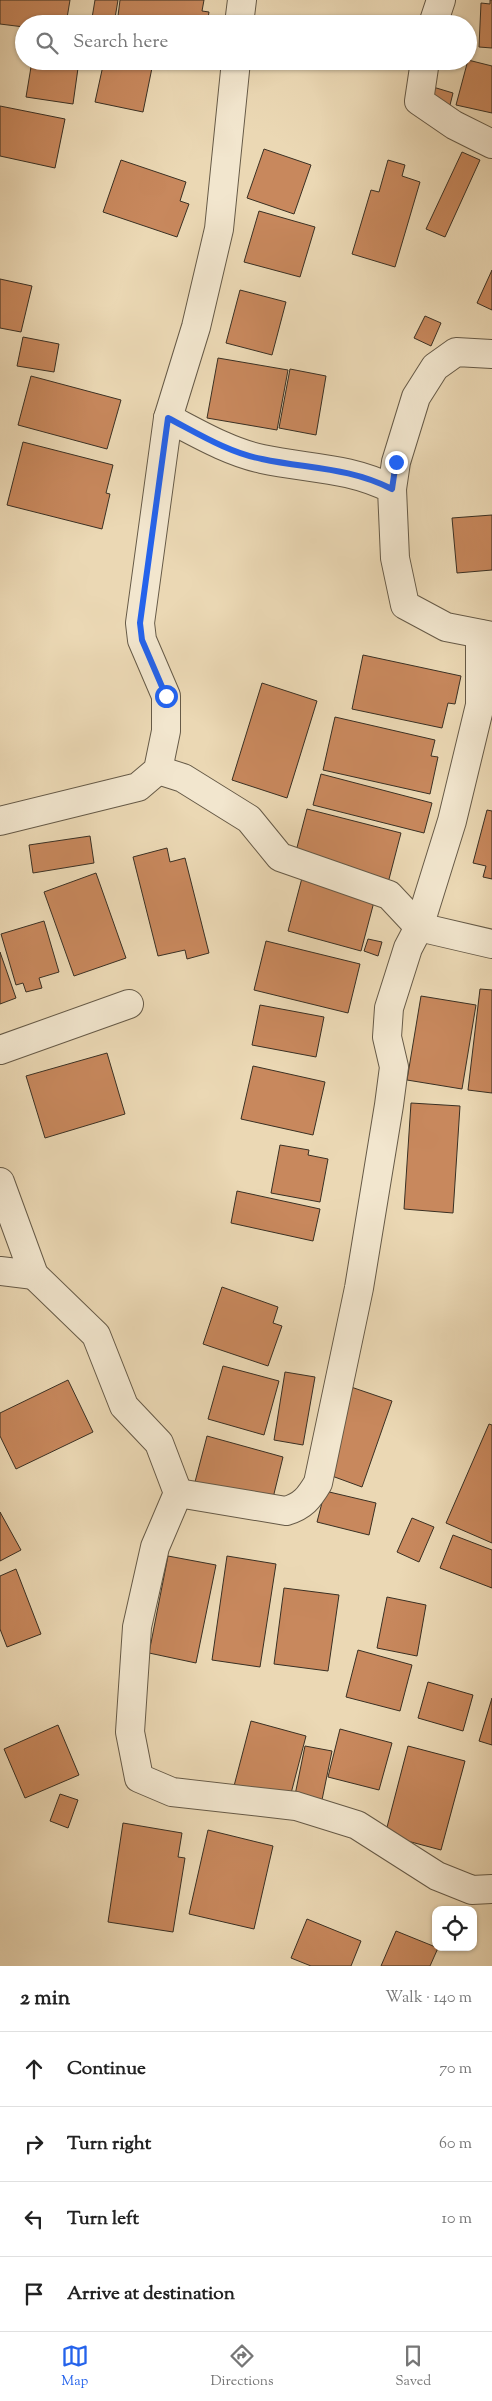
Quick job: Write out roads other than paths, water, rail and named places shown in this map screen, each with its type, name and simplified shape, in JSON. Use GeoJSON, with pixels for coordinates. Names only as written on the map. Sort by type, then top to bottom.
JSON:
{"type":"FeatureCollection","features":[{"type":"Feature","properties":{"kind":"street"},"geometry":{"type":"LineString","coordinates":[[240,15],[242,0]]}},
{"type":"Feature","properties":{"kind":"street"},"geometry":{"type":"LineString","coordinates":[[436,15],[441,0]]}},
{"type":"Feature","properties":{"kind":"street"},"geometry":{"type":"LineString","coordinates":[[0,821],[138,787],[158,770],[166,731],[166,696],[142,640],[140,623],[168,418],[196,328],[219,229],[235,70]]}},
{"type":"Feature","properties":{"kind":"street"},"geometry":{"type":"LineString","coordinates":[[424,70],[419,102],[454,125],[492,144]]}},
{"type":"Feature","properties":{"kind":"street"},"geometry":{"type":"LineString","coordinates":[[178,1493],[286,1511],[298,1507],[308,1500],[318,1483],[359,1288],[389,1105],[394,1067],[387,1037],[389,1008],[408,948],[419,927],[452,821],[480,705],[486,635],[446,627],[405,605],[395,558],[392,489],[396,462],[416,397],[435,367],[456,352],[492,354]]}},
{"type":"Feature","properties":{"kind":"street"},"geometry":{"type":"LineString","coordinates":[[168,418],[210,440],[261,459],[330,468],[379,482],[392,489]]}},
{"type":"Feature","properties":{"kind":"street"},"geometry":{"type":"LineString","coordinates":[[158,770],[183,778],[249,819],[280,857],[389,895],[419,927],[492,944]]}},
{"type":"Feature","properties":{"kind":"street"},"geometry":{"type":"LineString","coordinates":[[0,1050],[129,1004]]}},
{"type":"Feature","properties":{"kind":"street"},"geometry":{"type":"LineString","coordinates":[[0,1182],[34,1275],[96,1335],[124,1406],[159,1443],[178,1493],[155,1547],[137,1627],[130,1732],[139,1778],[172,1792],[296,1806],[357,1825],[438,1876],[472,1890],[492,1889]]}},
{"type":"Feature","properties":{"kind":"street"},"geometry":{"type":"LineString","coordinates":[[0,1271],[34,1275]]}}]}
